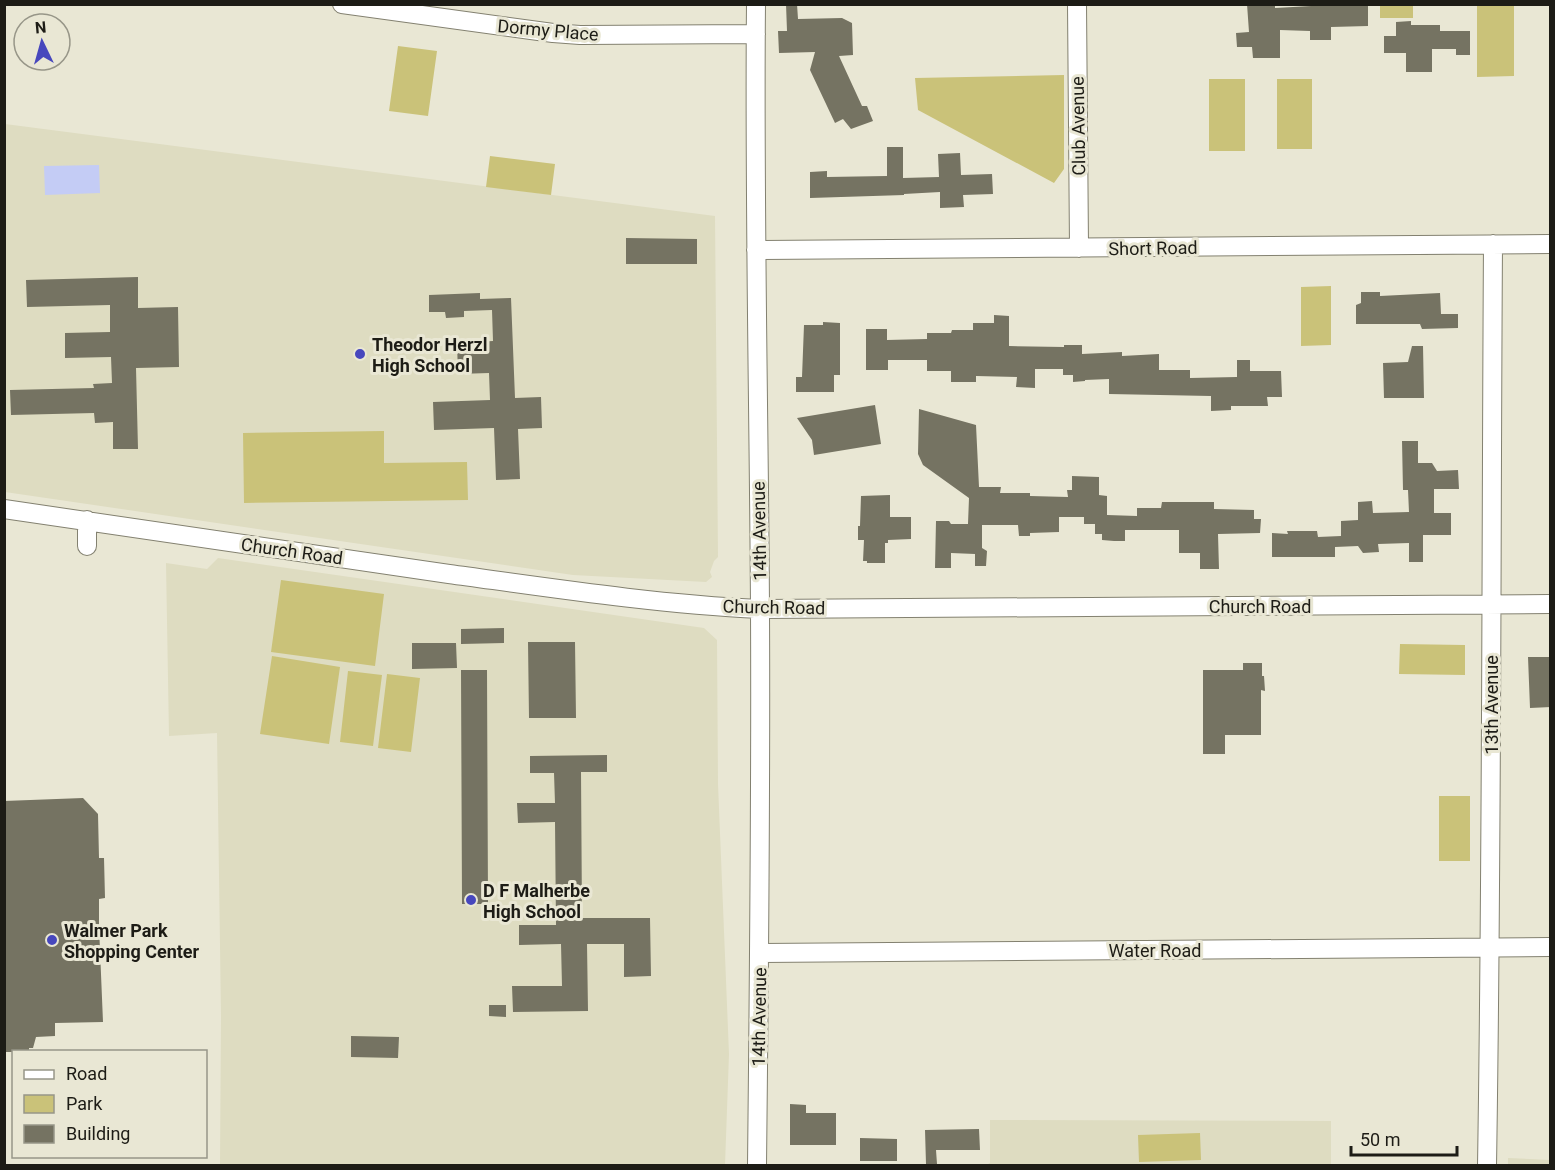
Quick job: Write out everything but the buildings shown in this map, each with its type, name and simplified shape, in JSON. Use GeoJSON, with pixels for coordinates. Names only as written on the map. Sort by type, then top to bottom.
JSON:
{"type":"FeatureCollection","features":[{"type":"Feature","properties":{"kind":"street","name":"Dormy Place"},"geometry":{"type":"LineString","coordinates":[[342,4],[580,36],[756,34]]}},
{"type":"Feature","properties":{"kind":"street","name":"14th Avenue"},"geometry":{"type":"LineString","coordinates":[[756,4],[760,609],[758,1166]]}},
{"type":"Feature","properties":{"kind":"street","name":"Club Avenue"},"geometry":{"type":"LineString","coordinates":[[1077,4],[1079,248]]}},
{"type":"Feature","properties":{"kind":"street","name":"13th Avenue"},"geometry":{"type":"LineString","coordinates":[[1487,1166],[1491,948],[1493,244]]}},
{"type":"Feature","properties":{"kind":"street","name":"Short Road"},"geometry":{"type":"LineString","coordinates":[[756,250],[1551,244]]}},
{"type":"Feature","properties":{"kind":"street","name":"Church Road"},"geometry":{"type":"LineString","coordinates":[[4,509],[629,598],[760,609],[1551,604]]}},
{"type":"Feature","properties":{"kind":"street"},"geometry":{"type":"LineString","coordinates":[[87,520],[87,546]]}},
{"type":"Feature","properties":{"kind":"street","name":"Water Road"},"geometry":{"type":"LineString","coordinates":[[760,953],[1551,947]]}},
{"type":"Feature","properties":{"kind":"shaded area","name":"Theodor Herzl High School"},"geometry":{"type":"Polygon","coordinates":[[[5,124],[715,216],[718,557],[710,572],[712,577],[706,582],[573,575],[5,492],[5,124]]]}},
{"type":"Feature","properties":{"kind":"shaded area","name":"D F Malherbe High School"},"geometry":{"type":"Polygon","coordinates":[[[218,558],[704,628],[717,640],[718,784],[729,1054],[725,1165],[220,1165],[221,1016],[217,733],[169,736],[166,563],[207,569],[218,558]]]}},
{"type":"Feature","properties":{"kind":"shaded area"},"geometry":{"type":"Polygon","coordinates":[[[990,1120],[1331,1121],[1331,1165],[984,1166],[990,1163],[990,1120]]]}},
{"type":"Feature","properties":{"kind":"shaded area"},"geometry":{"type":"Polygon","coordinates":[[[1508,1158],[1550,1160],[1550,1165],[1508,1165],[1508,1158]]]}},
{"type":"Feature","properties":{"kind":"green space"},"geometry":{"type":"Polygon","coordinates":[[[1380,5],[1413,5],[1413,18],[1380,18],[1380,5]]]}},
{"type":"Feature","properties":{"kind":"green space"},"geometry":{"type":"Polygon","coordinates":[[[1477,6],[1514,6],[1514,76],[1477,77],[1477,6]]]}},
{"type":"Feature","properties":{"kind":"green space"},"geometry":{"type":"Polygon","coordinates":[[[398,46],[437,51],[428,116],[389,111],[398,46]]]}},
{"type":"Feature","properties":{"kind":"green space"},"geometry":{"type":"Polygon","coordinates":[[[1064,75],[1064,169],[1054,183],[918,110],[915,78],[1064,75]]]}},
{"type":"Feature","properties":{"kind":"green space"},"geometry":{"type":"Polygon","coordinates":[[[1209,79],[1245,79],[1245,151],[1209,151],[1209,79]]]}},
{"type":"Feature","properties":{"kind":"green space"},"geometry":{"type":"Polygon","coordinates":[[[1277,79],[1312,79],[1312,149],[1277,149],[1277,79]]]}},
{"type":"Feature","properties":{"kind":"green space"},"geometry":{"type":"Polygon","coordinates":[[[490,156],[555,164],[551,195],[486,187],[490,156]]]}},
{"type":"Feature","properties":{"kind":"green space"},"geometry":{"type":"Polygon","coordinates":[[[1331,286],[1331,345],[1301,346],[1301,287],[1331,286]]]}},
{"type":"Feature","properties":{"kind":"green space"},"geometry":{"type":"Polygon","coordinates":[[[384,431],[384,463],[467,462],[468,500],[244,503],[243,433],[384,431]]]}},
{"type":"Feature","properties":{"kind":"green space"},"geometry":{"type":"Polygon","coordinates":[[[281,580],[384,594],[375,666],[271,652],[281,580]]]}},
{"type":"Feature","properties":{"kind":"green space"},"geometry":{"type":"Polygon","coordinates":[[[1400,644],[1465,645],[1465,675],[1399,674],[1400,644]]]}},
{"type":"Feature","properties":{"kind":"green space"},"geometry":{"type":"Polygon","coordinates":[[[272,656],[340,667],[329,744],[260,734],[272,656]]]}},
{"type":"Feature","properties":{"kind":"green space"},"geometry":{"type":"Polygon","coordinates":[[[348,671],[382,675],[373,746],[340,742],[348,671]]]}},
{"type":"Feature","properties":{"kind":"green space"},"geometry":{"type":"Polygon","coordinates":[[[387,674],[420,678],[411,752],[378,748],[387,674]]]}},
{"type":"Feature","properties":{"kind":"green space"},"geometry":{"type":"Polygon","coordinates":[[[1439,796],[1470,796],[1470,861],[1439,861],[1439,796]]]}},
{"type":"Feature","properties":{"kind":"green space"},"geometry":{"type":"Polygon","coordinates":[[[1200,1133],[1201,1160],[1139,1162],[1138,1135],[1200,1133]]]}},
{"type":"Feature","properties":{"kind":"water"},"geometry":{"type":"Polygon","coordinates":[[[99,165],[100,193],[45,195],[44,166],[99,165]]]}},
{"type":"Feature","properties":{"kind":"place","name":"Theodor Herzl High School"},"geometry":{"type":"Point","coordinates":[360,354]}},
{"type":"Feature","properties":{"kind":"place","name":"D F Malherbe High School"},"geometry":{"type":"Point","coordinates":[471,900]}},
{"type":"Feature","properties":{"kind":"place","name":"Walmer Park Shopping Center"},"geometry":{"type":"Point","coordinates":[52,940]}}]}
